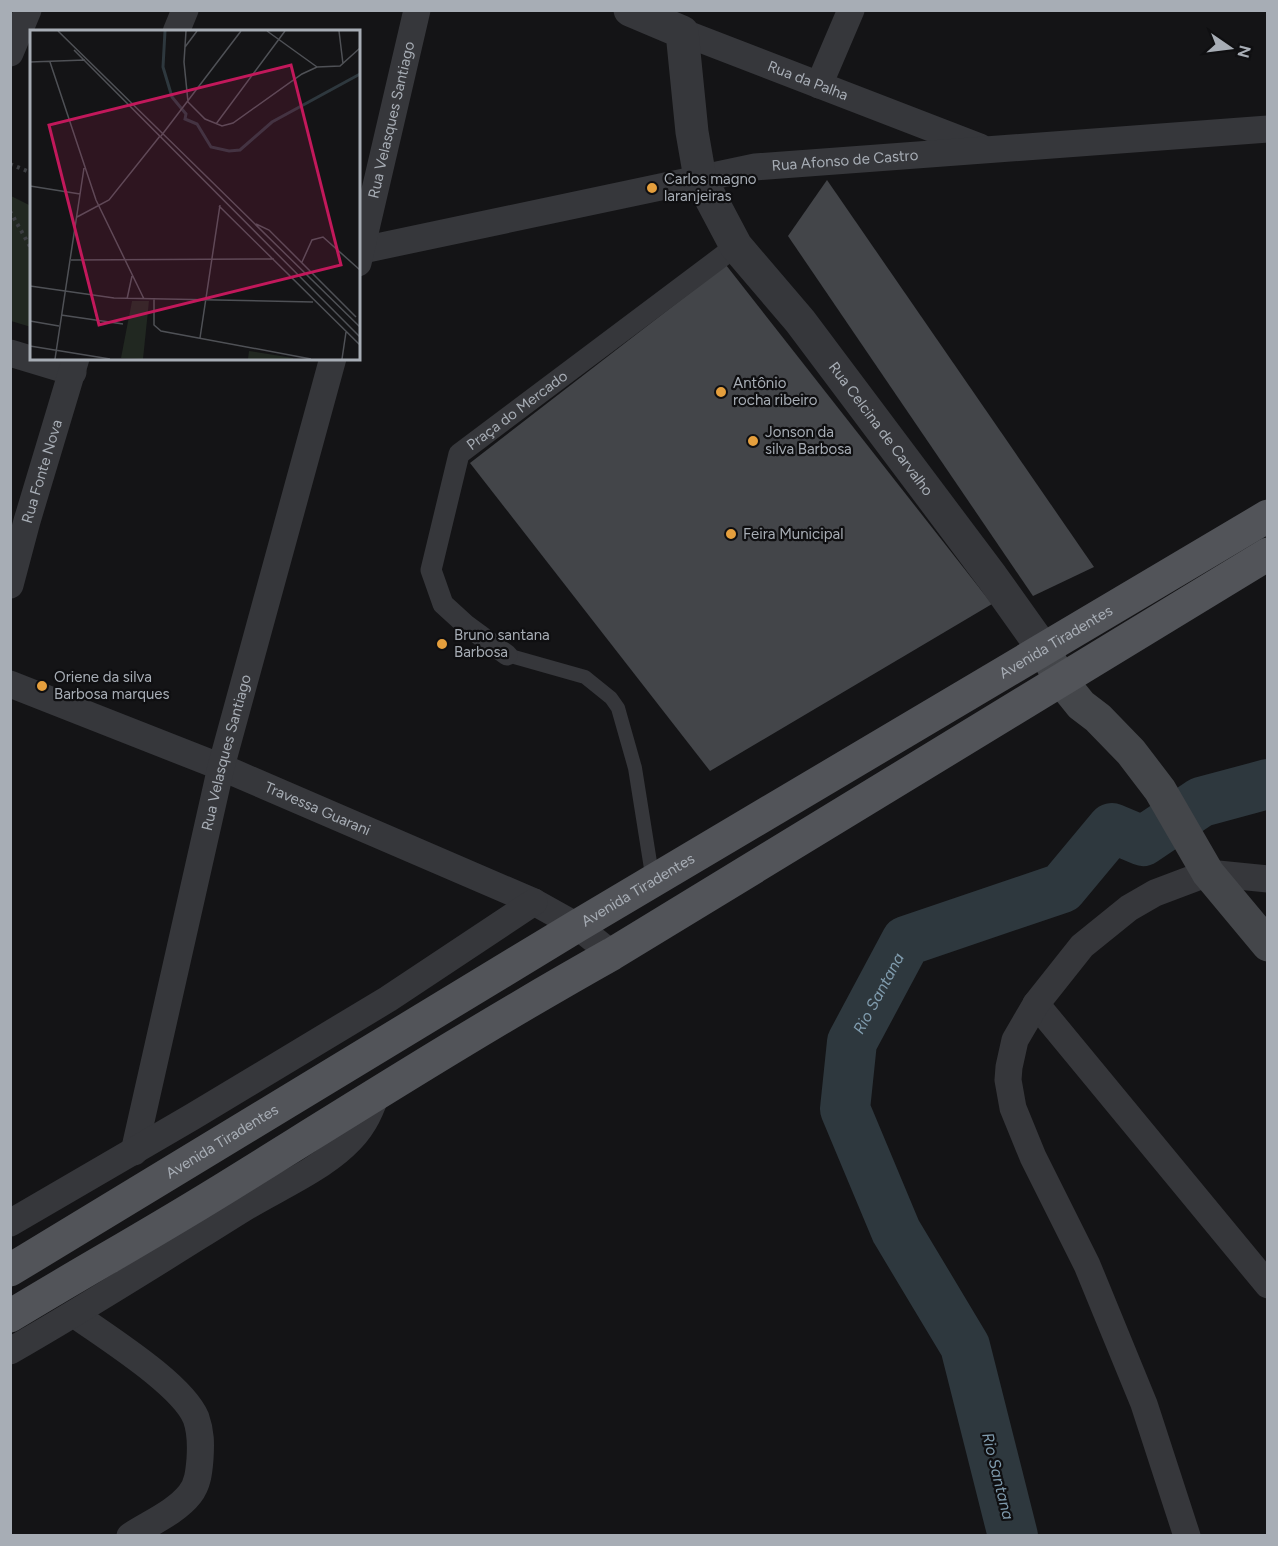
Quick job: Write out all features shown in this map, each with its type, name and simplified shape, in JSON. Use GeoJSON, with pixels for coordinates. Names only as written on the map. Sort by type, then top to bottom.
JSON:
{"type":"FeatureCollection","features":[{"type":"Feature","properties":{"kind":"main road","name":"Avenida Tiradentes"},"geometry":{"type":"LineString","coordinates":[[10,1270],[577,926],[1268,516]]}},
{"type":"Feature","properties":{"kind":"main road"},"geometry":{"type":"LineString","coordinates":[[10,1316],[154,1231],[539,995],[612,954],[1268,554]]}},
{"type":"Feature","properties":{"kind":"main road","name":"Rua Celcina de Carvalho"},"geometry":{"type":"LineString","coordinates":[[1044,650],[1060,679],[1081,705],[1112,731],[1160,790],[1208,873],[1268,945]]}},
{"type":"Feature","properties":{"kind":"street"},"geometry":{"type":"LineString","coordinates":[[10,53],[28,10]]}},
{"type":"Feature","properties":{"kind":"street"},"geometry":{"type":"LineString","coordinates":[[177,30],[185,10]]}},
{"type":"Feature","properties":{"kind":"street","name":"Rua Velasques Santiago"},"geometry":{"type":"LineString","coordinates":[[360,255],[417,10]]}},
{"type":"Feature","properties":{"kind":"street","name":"Rua da Palha"},"geometry":{"type":"LineString","coordinates":[[630,10],[986,150]]}},
{"type":"Feature","properties":{"kind":"street"},"geometry":{"type":"LineString","coordinates":[[819,85],[851,10]]}},
{"type":"Feature","properties":{"kind":"street","name":"Rua Celcina de Carvalho"},"geometry":{"type":"LineString","coordinates":[[682,32],[692,132],[700,178],[736,246],[800,321],[1044,650]]}},
{"type":"Feature","properties":{"kind":"street","name":"Rua Afonso de Castro"},"geometry":{"type":"LineString","coordinates":[[360,255],[755,167],[1268,129]]}},
{"type":"Feature","properties":{"kind":"street","name":"Praça do Mercado"},"geometry":{"type":"LineString","coordinates":[[507,655],[466,626],[443,604],[431,570],[459,454],[736,246]]}},
{"type":"Feature","properties":{"kind":"street"},"geometry":{"type":"LineString","coordinates":[[10,352],[30,356]]}},
{"type":"Feature","properties":{"kind":"street"},"geometry":{"type":"LineString","coordinates":[[50,360],[75,365]]}},
{"type":"Feature","properties":{"kind":"street","name":"Rua Velasques Santiago"},"geometry":{"type":"LineString","coordinates":[[134,1152],[221,767],[332,360]]}},
{"type":"Feature","properties":{"kind":"street","name":"Rua Fonte Nova"},"geometry":{"type":"LineString","coordinates":[[10,585],[27,521],[75,365]]}},
{"type":"Feature","properties":{"kind":"street","name":"Travessa Guarani"},"geometry":{"type":"LineString","coordinates":[[10,684],[221,767],[534,902],[577,926],[612,954]]}},
{"type":"Feature","properties":{"kind":"street"},"geometry":{"type":"LineString","coordinates":[[1187,1536],[1144,1404],[1092,1275],[1033,1157],[1013,1108],[1008,1080],[1011,1053],[1020,1029],[1036,1004],[1082,946],[1129,908],[1155,893],[1208,873],[1268,879]]}},
{"type":"Feature","properties":{"kind":"street"},"geometry":{"type":"LineString","coordinates":[[10,1223],[134,1152],[388,999],[534,902]]}},
{"type":"Feature","properties":{"kind":"street"},"geometry":{"type":"LineString","coordinates":[[1036,1004],[1268,1285]]}},
{"type":"Feature","properties":{"kind":"street"},"geometry":{"type":"LineString","coordinates":[[10,1351],[343,1148],[365,1122],[376,1095]]}},
{"type":"Feature","properties":{"kind":"street"},"geometry":{"type":"LineString","coordinates":[[74,1314],[158,1376],[190,1408],[199,1428],[201,1440],[199,1471],[192,1492],[183,1501],[130,1536]]}},
{"type":"Feature","properties":{"kind":"lane"},"geometry":{"type":"LineString","coordinates":[[507,655],[585,677],[611,698],[618,708],[635,768],[653,881]]}},
{"type":"Feature","properties":{"kind":"path"},"geometry":{"type":"LineString","coordinates":[[10,164],[30,172]]}},
{"type":"Feature","properties":{"kind":"path"},"geometry":{"type":"LineString","coordinates":[[10,211],[30,246]]}},
{"type":"Feature","properties":{"kind":"shaded area"},"geometry":{"type":"Polygon","coordinates":[[[11,196],[30,206],[30,327],[11,321],[11,196]]]}},
{"type":"Feature","properties":{"kind":"building"},"geometry":{"type":"Polygon","coordinates":[[[827,180],[1094,567],[1033,596],[788,236],[827,180]]]}},
{"type":"Feature","properties":{"kind":"building","name":"Feira Municipal"},"geometry":{"type":"Polygon","coordinates":[[[726,265],[992,604],[710,771],[470,463],[726,265]]]}},
{"type":"Feature","properties":{"kind":"waterway","name":"Rio Santana"},"geometry":{"type":"LineString","coordinates":[[1013,1536],[965,1346],[896,1231],[845,1109],[852,1042],[906,941],[1062,888],[1112,828],[1143,841],[1201,802],[1268,784]]}},
{"type":"Feature","properties":{"kind":"place","name":"Carlos magno laranjeiras"},"geometry":{"type":"Point","coordinates":[652,188]}},
{"type":"Feature","properties":{"kind":"place","name":"Antônio rocha ribeiro"},"geometry":{"type":"Point","coordinates":[721,392]}},
{"type":"Feature","properties":{"kind":"place","name":"Jonson da silva Barbosa"},"geometry":{"type":"Point","coordinates":[753,441]}},
{"type":"Feature","properties":{"kind":"place","name":"Feira Municipal"},"geometry":{"type":"Point","coordinates":[731,534]}},
{"type":"Feature","properties":{"kind":"place","name":"Bruno santana Barbosa"},"geometry":{"type":"Point","coordinates":[442,644]}},
{"type":"Feature","properties":{"kind":"place","name":"Oriene da silva Barbosa marques"},"geometry":{"type":"Point","coordinates":[42,686]}}]}
